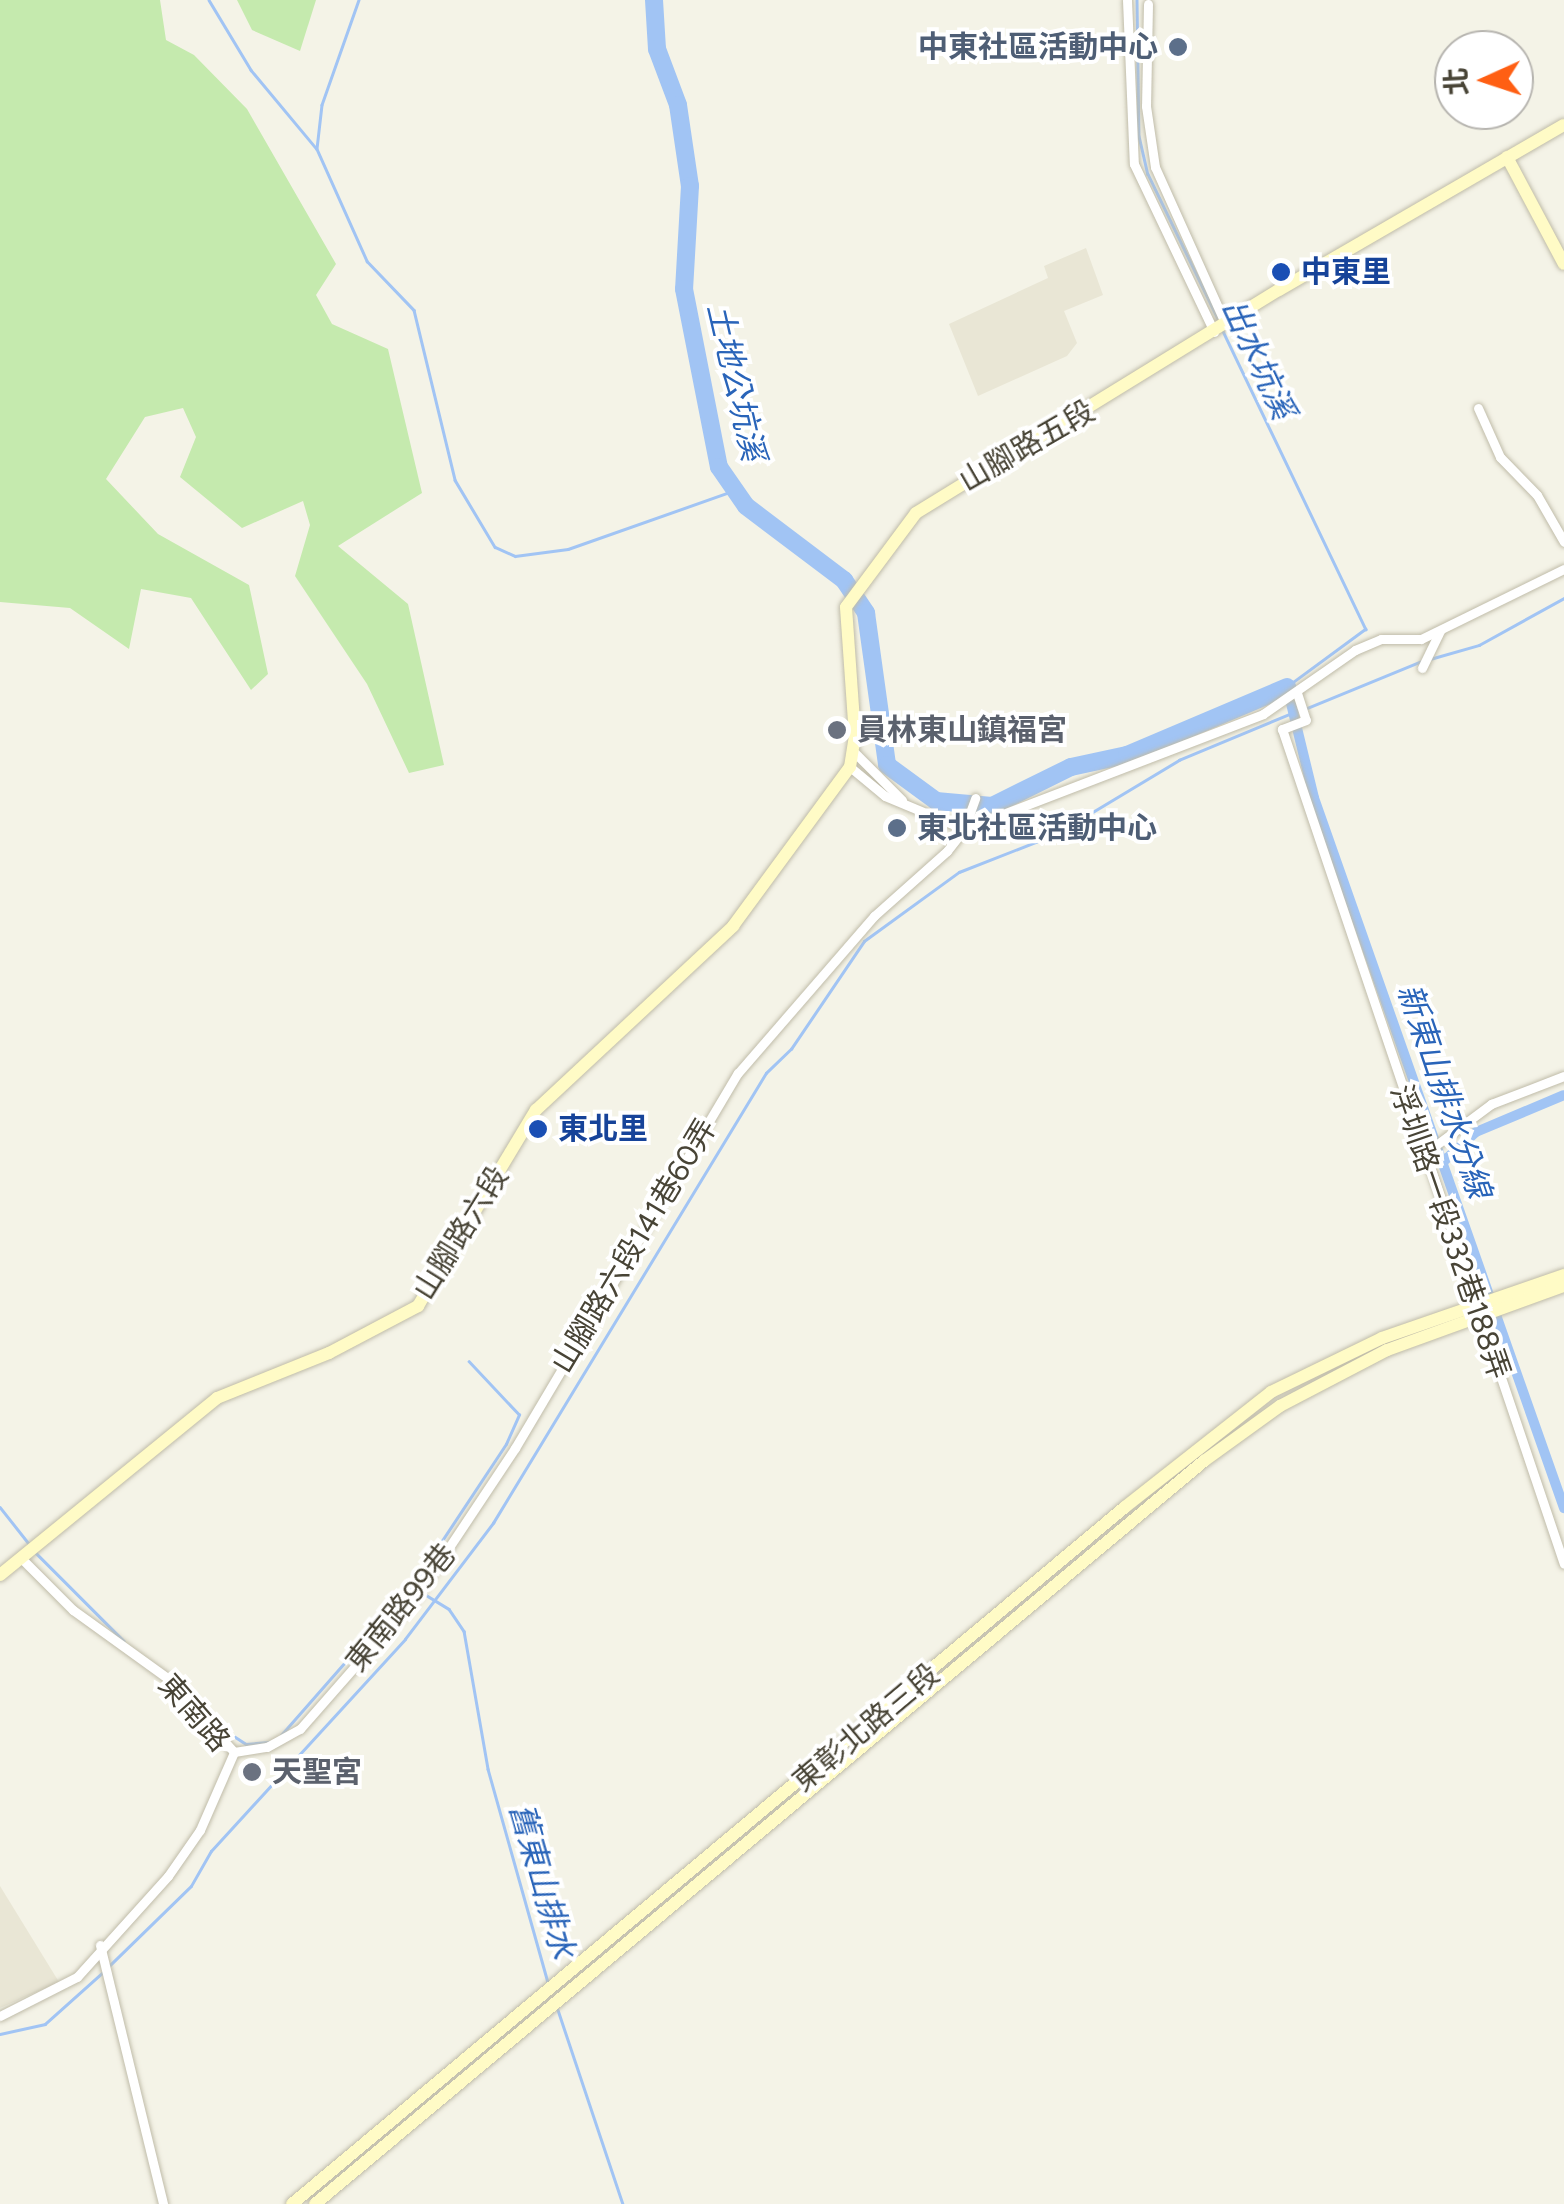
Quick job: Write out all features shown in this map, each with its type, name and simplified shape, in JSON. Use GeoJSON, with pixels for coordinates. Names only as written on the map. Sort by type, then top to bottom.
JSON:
{"type":"FeatureCollection","features":[{"type":"Feature","properties":{"kind":"street"},"geometry":{"type":"LineString","coordinates":[[1127,0],[1134,164],[1220,328]]}},
{"type":"Feature","properties":{"kind":"street"},"geometry":{"type":"LineString","coordinates":[[1148,4],[1146,106],[1154,167],[1220,328]]}},
{"type":"Feature","properties":{"kind":"street","name":"山腳路五段"},"geometry":{"type":"LineString","coordinates":[[846,607],[916,514],[1220,328],[1564,125]]}},
{"type":"Feature","properties":{"kind":"street"},"geometry":{"type":"LineString","coordinates":[[1508,156],[1564,264]]}},
{"type":"Feature","properties":{"kind":"street"},"geometry":{"type":"LineString","coordinates":[[1478,408],[1500,458],[1537,495],[1564,542]]}},
{"type":"Feature","properties":{"kind":"street"},"geometry":{"type":"LineString","coordinates":[[850,767],[904,802],[964,829],[1263,714],[1381,639],[1421,640],[1564,569]]}},
{"type":"Feature","properties":{"kind":"street","name":"山腳路六段"},"geometry":{"type":"LineString","coordinates":[[0,1575],[43,1544],[216,1398],[329,1353],[418,1306],[536,1110],[733,926],[850,767],[854,752],[846,607]]}},
{"type":"Feature","properties":{"kind":"street"},"geometry":{"type":"LineString","coordinates":[[1422,668],[1440,630]]}},
{"type":"Feature","properties":{"kind":"street","name":"浮圳路一段332巷188弄"},"geometry":{"type":"LineString","coordinates":[[1297,693],[1306,720],[1282,729],[1475,1311],[1564,1564]]}},
{"type":"Feature","properties":{"kind":"street"},"geometry":{"type":"LineString","coordinates":[[854,752],[904,802]]}},
{"type":"Feature","properties":{"kind":"street"},"geometry":{"type":"LineString","coordinates":[[964,829],[975,798]]}},
{"type":"Feature","properties":{"kind":"street","name":"山腳路六段141巷60弄"},"geometry":{"type":"LineString","coordinates":[[530,1419],[738,1073],[874,916],[964,829]]}},
{"type":"Feature","properties":{"kind":"street"},"geometry":{"type":"LineString","coordinates":[[1424,1154],[1491,1104],[1564,1076]]}},
{"type":"Feature","properties":{"kind":"street"},"geometry":{"type":"LineString","coordinates":[[1503,1302],[1564,1275]]}},
{"type":"Feature","properties":{"kind":"street"},"geometry":{"type":"LineString","coordinates":[[1475,1311],[1564,1286]]}},
{"type":"Feature","properties":{"kind":"street","name":"東彰北路三段"},"geometry":{"type":"LineString","coordinates":[[292,2204],[1271,1392],[1382,1338],[1475,1311]]}},
{"type":"Feature","properties":{"kind":"street","name":"東彰北路三段"},"geometry":{"type":"LineString","coordinates":[[314,2204],[1204,1461],[1280,1406],[1387,1350],[1475,1311]]}},
{"type":"Feature","properties":{"kind":"street","name":"東南路99巷"},"geometry":{"type":"LineString","coordinates":[[234,1752],[268,1747],[300,1729],[449,1552],[530,1419]]}},
{"type":"Feature","properties":{"kind":"street","name":"東南路"},"geometry":{"type":"LineString","coordinates":[[0,2016],[78,1977],[100,1945],[189,1845],[228,1778],[234,1752],[166,1677],[73,1610],[25,1558]]}},
{"type":"Feature","properties":{"kind":"street"},"geometry":{"type":"LineString","coordinates":[[100,1945],[164,2204]]}},
{"type":"Feature","properties":{"kind":"shaded area"},"geometry":{"type":"Polygon","coordinates":[[[1086,248],[1103,295],[1064,311],[1077,343],[1067,356],[978,396],[949,324],[1048,278],[1044,266],[1086,248]]]}},
{"type":"Feature","properties":{"kind":"shaded area"},"geometry":{"type":"Polygon","coordinates":[[[0,1886],[59,1982],[0,2008],[0,1886]]]}},
{"type":"Feature","properties":{"kind":"green space"},"geometry":{"type":"Polygon","coordinates":[[[0,0],[160,0],[166,40],[194,55],[247,109],[336,264],[316,295],[332,324],[388,349],[422,493],[338,546],[408,604],[444,765],[409,773],[367,684],[295,576],[310,525],[303,501],[242,528],[180,477],[196,437],[183,408],[145,417],[106,479],[158,534],[249,585],[268,674],[251,690],[191,598],[141,589],[129,649],[70,608],[0,602],[0,0]]]}},
{"type":"Feature","properties":{"kind":"green space"},"geometry":{"type":"Polygon","coordinates":[[[237,0],[316,0],[300,51],[252,30],[237,0]]]}},
{"type":"Feature","properties":{"kind":"waterway"},"geometry":{"type":"LineString","coordinates":[[209,0],[251,70],[316,148]]}},
{"type":"Feature","properties":{"kind":"waterway"},"geometry":{"type":"LineString","coordinates":[[359,0],[322,105],[317,149],[367,261],[414,310],[455,480],[495,547],[515,556],[568,549],[733,491]]}},
{"type":"Feature","properties":{"kind":"waterway","name":"土地公坑溪"},"geometry":{"type":"LineString","coordinates":[[654,0],[657,49],[678,105],[690,186],[684,289],[719,467],[746,506],[844,580],[866,613],[887,765],[936,801],[992,806],[1071,767],[1127,755],[1287,687]]}},
{"type":"Feature","properties":{"kind":"waterway","name":"出水坑溪"},"geometry":{"type":"LineString","coordinates":[[1137,0],[1139,136],[1148,174],[1219,321]]}},
{"type":"Feature","properties":{"kind":"waterway","name":"出水坑溪"},"geometry":{"type":"LineString","coordinates":[[1222,329],[1366,629],[1287,687]]}},
{"type":"Feature","properties":{"kind":"waterway"},"geometry":{"type":"LineString","coordinates":[[1430,659],[1479,645],[1564,598]]}},
{"type":"Feature","properties":{"kind":"waterway"},"geometry":{"type":"LineString","coordinates":[[1305,709],[1422,661]]}},
{"type":"Feature","properties":{"kind":"waterway","name":"新東山排水分線"},"geometry":{"type":"LineString","coordinates":[[1287,687],[1314,798],[1564,1508]]}},
{"type":"Feature","properties":{"kind":"waterway"},"geometry":{"type":"LineString","coordinates":[[107,1968],[191,1886],[211,1851],[405,1639],[493,1523],[766,1073],[791,1049],[864,941],[959,872],[1056,834],[1179,760],[1297,711]]}},
{"type":"Feature","properties":{"kind":"waterway"},"geometry":{"type":"LineString","coordinates":[[1444,1161],[1476,1132],[1564,1095]]}},
{"type":"Feature","properties":{"kind":"waterway"},"geometry":{"type":"LineString","coordinates":[[281,1735],[412,1586],[506,1444],[519,1415],[469,1362]]}},
{"type":"Feature","properties":{"kind":"waterway"},"geometry":{"type":"LineString","coordinates":[[0,1507],[30,1545]]}},
{"type":"Feature","properties":{"kind":"waterway"},"geometry":{"type":"LineString","coordinates":[[34,1551],[124,1641]]}},
{"type":"Feature","properties":{"kind":"waterway","name":"舊東山排水"},"geometry":{"type":"LineString","coordinates":[[413,1587],[449,1609],[464,1631],[488,1769],[548,1983]]}},
{"type":"Feature","properties":{"kind":"waterway"},"geometry":{"type":"LineString","coordinates":[[211,1721],[246,1744],[271,1742]]}},
{"type":"Feature","properties":{"kind":"waterway"},"geometry":{"type":"LineString","coordinates":[[0,2034],[45,2024],[102,1973]]}},
{"type":"Feature","properties":{"kind":"waterway","name":"舊東山排水"},"geometry":{"type":"LineString","coordinates":[[558,2010],[623,2204]]}},
{"type":"Feature","properties":{"kind":"place","name":"中東社區活動中心"},"geometry":{"type":"Point","coordinates":[1178,47]}},
{"type":"Feature","properties":{"kind":"place","name":"中東里"},"geometry":{"type":"Point","coordinates":[1281,272]}},
{"type":"Feature","properties":{"kind":"place","name":"員林東山鎮福宮"},"geometry":{"type":"Point","coordinates":[837,730]}},
{"type":"Feature","properties":{"kind":"place","name":"東北社區活動中心"},"geometry":{"type":"Point","coordinates":[897,828]}},
{"type":"Feature","properties":{"kind":"place","name":"東北里"},"geometry":{"type":"Point","coordinates":[538,1129]}},
{"type":"Feature","properties":{"kind":"place","name":"天聖宮"},"geometry":{"type":"Point","coordinates":[252,1772]}}]}
